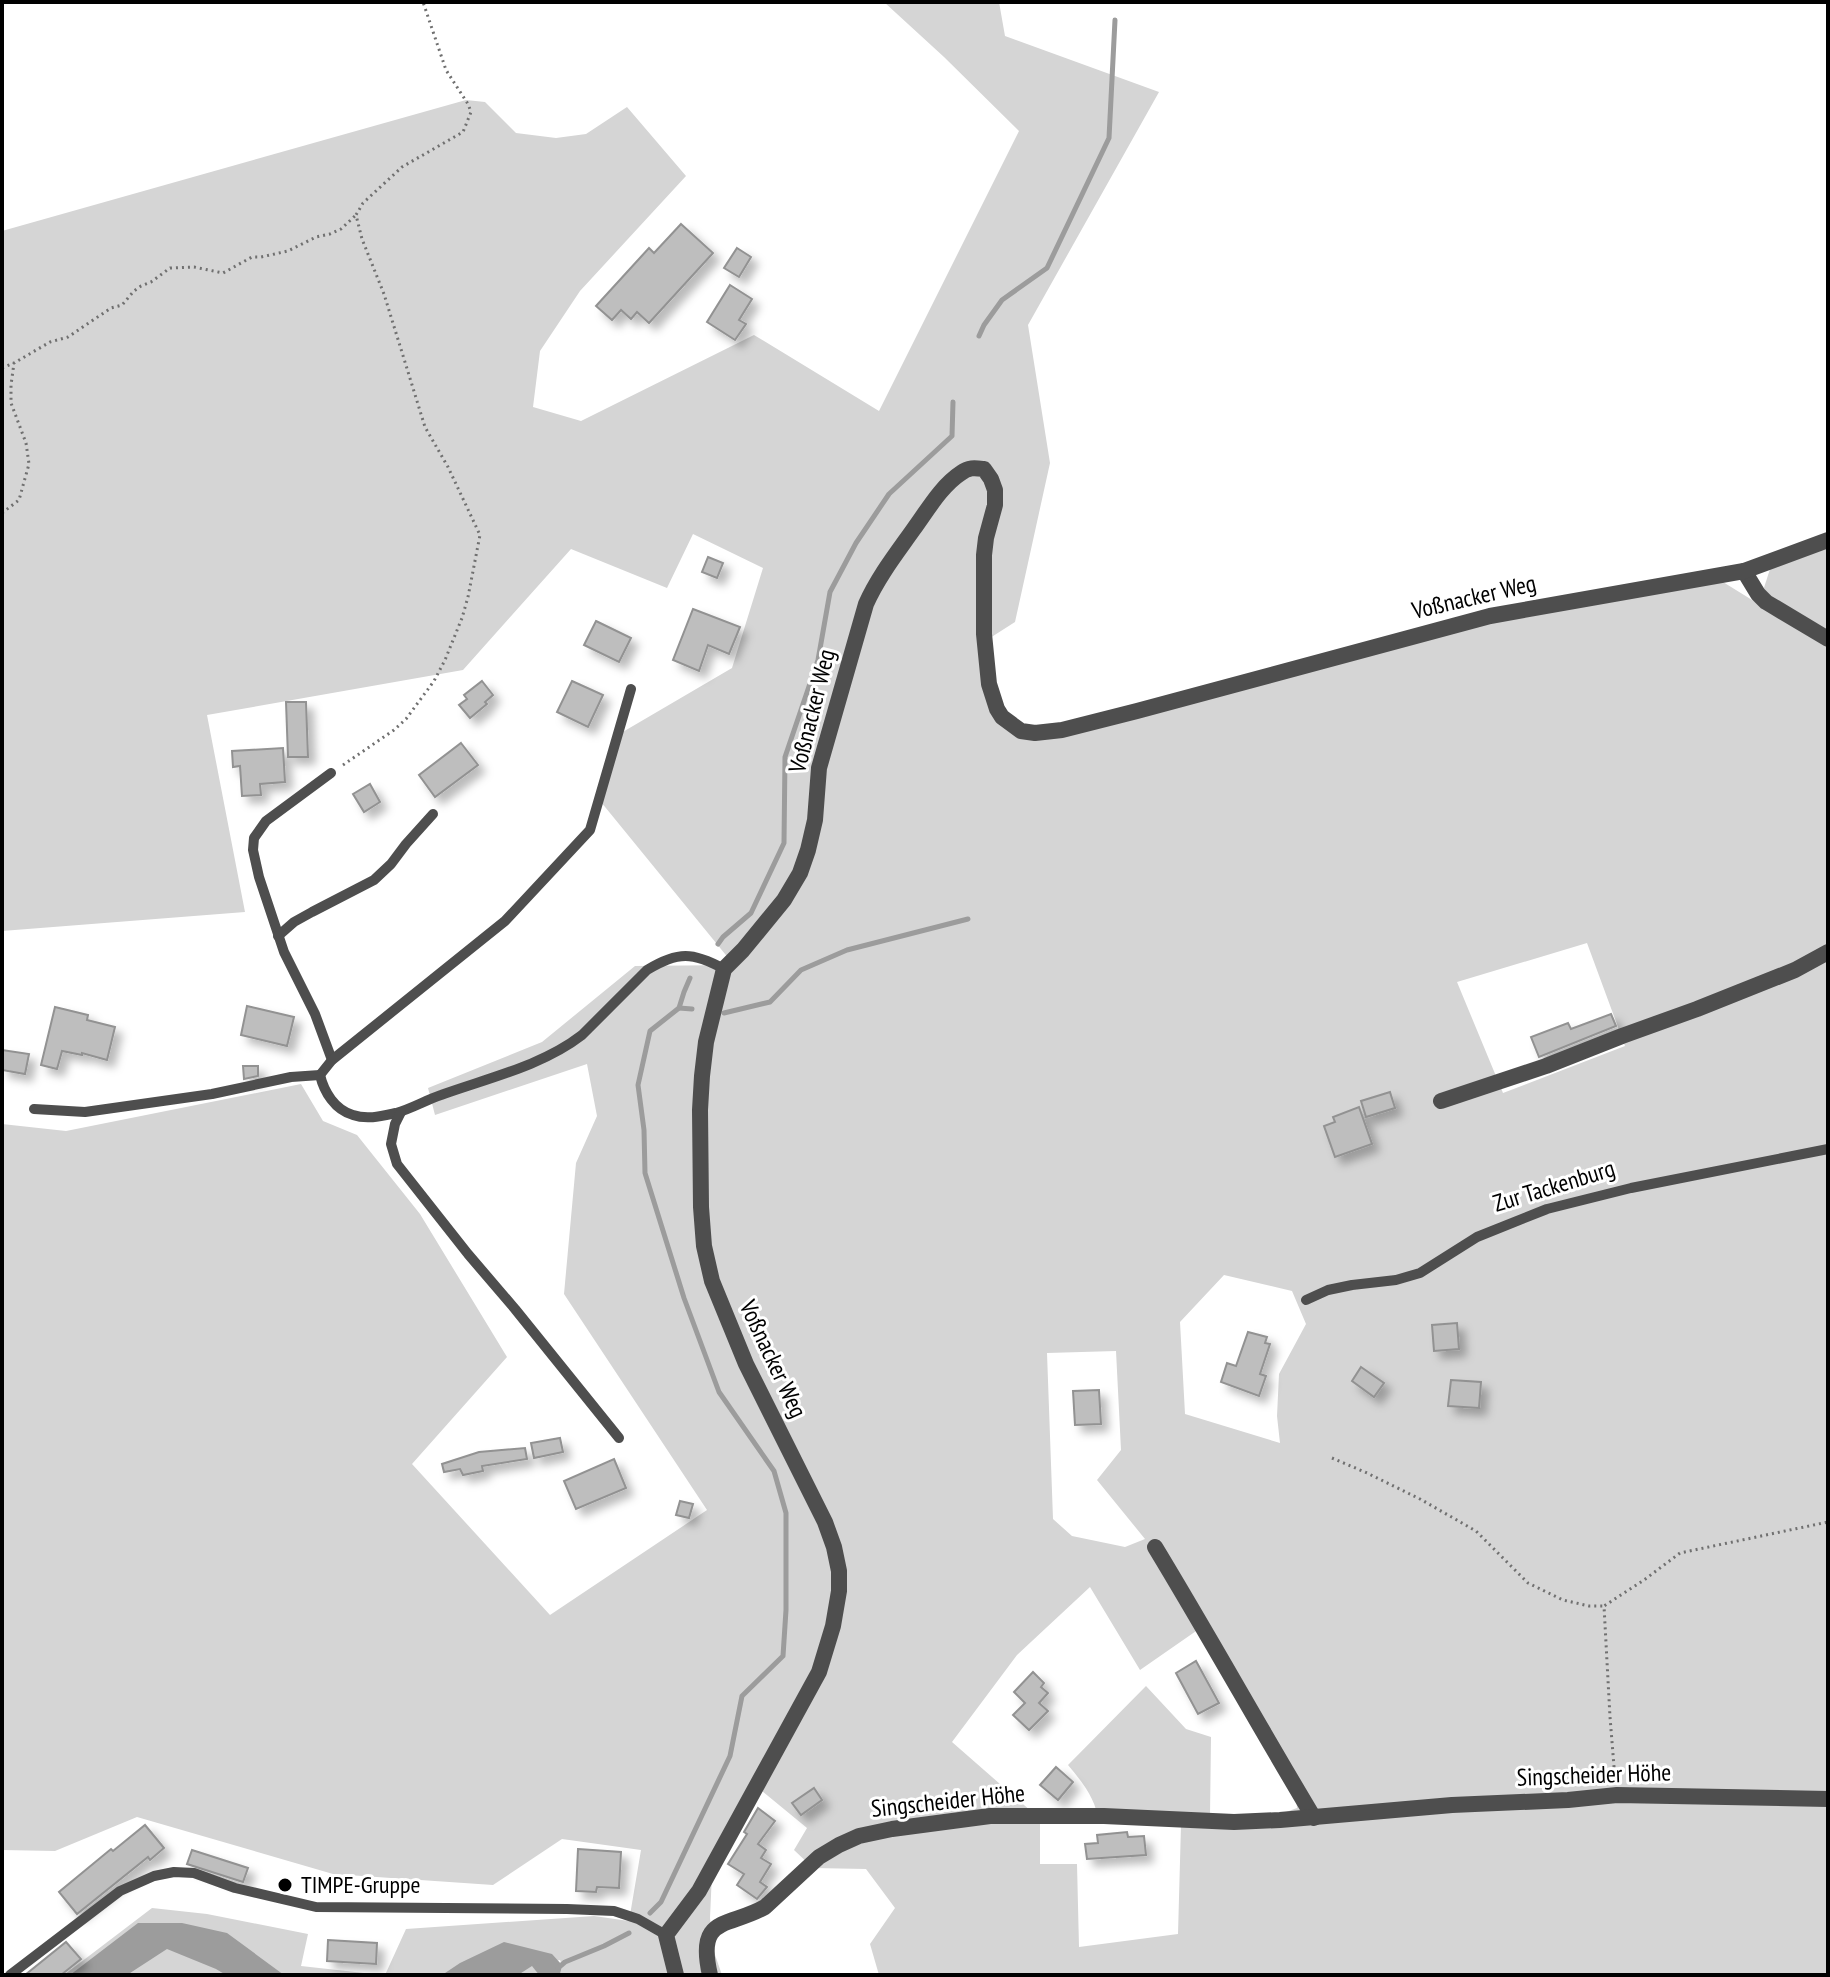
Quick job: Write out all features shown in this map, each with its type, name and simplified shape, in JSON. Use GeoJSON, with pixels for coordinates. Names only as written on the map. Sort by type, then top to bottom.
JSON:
{"type":"FeatureCollection","features":[{"type":"Feature","properties":{"kind":"street","name":"Voßnacker Weg"},"geometry":{"type":"LineString","coordinates":[[666,1935],[699,1891],[819,1672],[833,1626],[839,1591],[837,1559],[825,1522],[734,1339],[712,1281],[704,1246],[700,1193],[702,1076],[706,1042],[724,969],[784,900],[800,873],[815,820],[819,768],[866,604],[873,589],[943,489],[962,472],[973,467],[984,469],[991,479],[995,505],[984,555],[984,634],[989,684],[1002,717],[1021,731],[1035,733],[1062,730],[1137,711],[1490,616],[1744,571]]}},
{"type":"Feature","properties":{"kind":"street"},"geometry":{"type":"LineString","coordinates":[[1828,540],[1744,571],[1766,602],[1828,639]]}},
{"type":"Feature","properties":{"kind":"street"},"geometry":{"type":"LineString","coordinates":[[1441,1101],[1546,1066],[1697,1009],[1795,970],[1828,952]]}},
{"type":"Feature","properties":{"kind":"street"},"geometry":{"type":"LineString","coordinates":[[1155,1547],[1314,1818]]}},
{"type":"Feature","properties":{"kind":"street","name":"Singscheider Höhe"},"geometry":{"type":"LineString","coordinates":[[710,1975],[706,1951],[709,1937],[719,1924],[765,1907],[819,1857],[839,1845],[859,1836],[892,1829],[990,1816],[1104,1816],[1234,1822],[1617,1795],[1828,1799]]}},
{"type":"Feature","properties":{"kind":"street"},"geometry":{"type":"LineString","coordinates":[[666,1935],[676,1975]]}},
{"type":"Feature","properties":{"kind":"lane"},"geometry":{"type":"LineString","coordinates":[[34,1109],[85,1112],[212,1094],[291,1077],[320,1075],[332,1060],[505,921],[590,830],[631,689]]}},
{"type":"Feature","properties":{"kind":"lane"},"geometry":{"type":"LineString","coordinates":[[331,773],[266,821],[254,838],[255,861],[278,936],[315,1014],[332,1060]]}},
{"type":"Feature","properties":{"kind":"lane"},"geometry":{"type":"LineString","coordinates":[[278,936],[294,922],[374,880],[433,814]]}},
{"type":"Feature","properties":{"kind":"lane"},"geometry":{"type":"LineString","coordinates":[[320,1075],[334,1103],[353,1115],[374,1117],[401,1112],[532,1062],[571,1043],[647,970],[660,962],[676,955],[690,956],[705,958],[724,969]]}},
{"type":"Feature","properties":{"kind":"lane"},"geometry":{"type":"LineString","coordinates":[[401,1112],[391,1144],[397,1164],[619,1438]]}},
{"type":"Feature","properties":{"kind":"lane","name":"Zur Tackenburg"},"geometry":{"type":"LineString","coordinates":[[1306,1300],[1328,1290],[1396,1280],[1420,1273],[1477,1237],[1547,1209],[1631,1188],[1828,1149]]}},
{"type":"Feature","properties":{"kind":"lane"},"geometry":{"type":"LineString","coordinates":[[10,1975],[120,1891],[154,1876],[174,1872],[194,1873],[235,1888],[316,1907],[614,1911],[638,1919],[666,1935]]}},
{"type":"Feature","properties":{"kind":"path"},"geometry":{"type":"LineString","coordinates":[[2,368],[50,342],[68,337],[111,308],[122,305],[134,291],[170,268],[194,267],[223,273],[252,257],[288,251],[341,229],[356,215],[363,203],[402,167],[463,132],[471,112],[440,56],[423,2]]}},
{"type":"Feature","properties":{"kind":"path"},"geometry":{"type":"LineString","coordinates":[[331,773],[394,730],[434,681],[462,618],[480,535],[425,427],[356,215]]}},
{"type":"Feature","properties":{"kind":"path"},"geometry":{"type":"LineString","coordinates":[[2,513],[19,500],[29,464],[26,443],[11,403],[14,363]]}},
{"type":"Feature","properties":{"kind":"path"},"geometry":{"type":"LineString","coordinates":[[1332,1458],[1420,1499],[1476,1531],[1528,1583],[1563,1600],[1589,1606],[1604,1606],[1680,1553],[1828,1522]]}},
{"type":"Feature","properties":{"kind":"path"},"geometry":{"type":"LineString","coordinates":[[1604,1606],[1617,1795]]}},
{"type":"Feature","properties":{"kind":"shaded area"},"geometry":{"type":"Polygon","coordinates":[[[884,2],[999,2],[1005,36],[1159,92],[1028,325],[1050,463],[1015,622],[979,645],[992,713],[1035,739],[1502,617],[1723,582],[1828,647],[1828,1975],[879,1975],[870,1944],[895,1908],[866,1869],[813,1868],[794,1850],[807,1828],[757,1787],[712,1873],[710,1918],[713,1949],[722,1975],[560,1975],[560,1960],[533,1966],[539,1975],[385,1975],[406,1929],[594,1916],[629,1921],[641,1850],[562,1839],[493,1885],[333,1874],[137,1817],[55,1851],[2,1850],[2,1124],[66,1131],[301,1084],[323,1121],[357,1135],[420,1214],[507,1357],[412,1464],[550,1615],[707,1510],[564,1294],[576,1163],[597,1116],[587,1064],[435,1115],[428,1088],[542,1042],[635,966],[734,965],[601,802],[621,733],[732,668],[763,568],[693,534],[667,588],[571,549],[463,670],[207,715],[245,912],[2,931],[2,231],[466,100],[485,102],[516,133],[556,138],[586,134],[627,107],[686,176],[580,291],[540,351],[533,407],[581,421],[754,335],[879,411],[1019,131],[884,2]],[[1587,943],[1457,982],[1503,1093],[1625,1046],[1587,943]],[[1224,1275],[1180,1322],[1185,1414],[1280,1443],[1277,1416],[1279,1374],[1306,1324],[1292,1291],[1224,1275]],[[1116,1351],[1047,1353],[1053,1519],[1072,1536],[1125,1547],[1145,1539],[1097,1480],[1121,1450],[1116,1351]],[[1090,1587],[1017,1655],[952,1742],[1040,1819],[1040,1864],[1077,1864],[1079,1947],[1178,1934],[1181,1825],[1099,1823],[1092,1799],[1068,1765],[1146,1686],[1186,1729],[1211,1737],[1210,1816],[1278,1815],[1297,1808],[1296,1796],[1199,1629],[1140,1670],[1090,1587]]]}},
{"type":"Feature","properties":{"kind":"shaded area"},"geometry":{"type":"Polygon","coordinates":[[[1828,544],[1828,634],[1762,594],[1770,569],[1828,544]]]}},
{"type":"Feature","properties":{"kind":"shaded area"},"geometry":{"type":"Polygon","coordinates":[[[152,1908],[207,1914],[308,1934],[301,1966],[382,1975],[64,1975],[152,1908]]]}},
{"type":"Feature","properties":{"kind":"shaded area"},"geometry":{"type":"Polygon","coordinates":[[[138,1923],[182,1923],[227,1933],[284,1975],[226,1975],[167,1949],[127,1975],[70,1975],[138,1923]]]}},
{"type":"Feature","properties":{"kind":"shaded area"},"geometry":{"type":"Polygon","coordinates":[[[504,1942],[552,1954],[562,1965],[560,1975],[539,1975],[532,1966],[518,1975],[442,1975],[460,1963],[504,1942]]]}},
{"type":"Feature","properties":{"kind":"building"},"geometry":{"type":"Polygon","coordinates":[[[681,224],[713,253],[649,323],[637,312],[631,319],[621,310],[612,320],[596,306],[649,248],[654,253],[681,224]]]}},
{"type":"Feature","properties":{"kind":"building"},"geometry":{"type":"Polygon","coordinates":[[[737,248],[751,257],[739,277],[724,268],[737,248]]]}},
{"type":"Feature","properties":{"kind":"building"},"geometry":{"type":"Polygon","coordinates":[[[730,285],[752,299],[739,320],[746,324],[735,340],[707,322],[730,285]]]}},
{"type":"Feature","properties":{"kind":"building"},"geometry":{"type":"Polygon","coordinates":[[[708,557],[723,563],[717,578],[702,572],[708,557]]]}},
{"type":"Feature","properties":{"kind":"building"},"geometry":{"type":"Polygon","coordinates":[[[693,609],[740,627],[729,654],[708,645],[699,671],[673,660],[693,609]]]}},
{"type":"Feature","properties":{"kind":"building"},"geometry":{"type":"Polygon","coordinates":[[[596,621],[631,638],[619,662],[584,645],[596,621]]]}},
{"type":"Feature","properties":{"kind":"building"},"geometry":{"type":"Polygon","coordinates":[[[482,681],[493,695],[470,718],[459,705],[467,699],[464,695],[482,681]]]}},
{"type":"Feature","properties":{"kind":"building"},"geometry":{"type":"Polygon","coordinates":[[[572,681],[603,695],[588,727],[557,712],[572,681]]]}},
{"type":"Feature","properties":{"kind":"building"},"geometry":{"type":"Polygon","coordinates":[[[286,702],[306,702],[308,757],[288,757],[286,702]]]}},
{"type":"Feature","properties":{"kind":"building"},"geometry":{"type":"Polygon","coordinates":[[[461,743],[478,765],[435,797],[419,775],[461,743]]]}},
{"type":"Feature","properties":{"kind":"building"},"geometry":{"type":"Polygon","coordinates":[[[283,748],[285,782],[260,784],[261,795],[242,796],[240,766],[233,767],[232,751],[283,748]]]}},
{"type":"Feature","properties":{"kind":"building"},"geometry":{"type":"Polygon","coordinates":[[[370,784],[380,802],[364,812],[353,794],[370,784]]]}},
{"type":"Feature","properties":{"kind":"building"},"geometry":{"type":"Polygon","coordinates":[[[247,1006],[294,1017],[287,1046],[241,1035],[247,1006]]]}},
{"type":"Feature","properties":{"kind":"building"},"geometry":{"type":"Polygon","coordinates":[[[55,1007],[88,1015],[87,1020],[115,1027],[107,1060],[62,1051],[57,1069],[41,1065],[55,1007]]]}},
{"type":"Feature","properties":{"kind":"building"},"geometry":{"type":"Polygon","coordinates":[[[1611,1014],[1616,1026],[1539,1057],[1531,1037],[1568,1023],[1571,1029],[1611,1014]]]}},
{"type":"Feature","properties":{"kind":"building"},"geometry":{"type":"Polygon","coordinates":[[[2,1050],[29,1054],[25,1074],[2,1070],[2,1050]]]}},
{"type":"Feature","properties":{"kind":"building"},"geometry":{"type":"Polygon","coordinates":[[[243,1066],[258,1066],[258,1076],[244,1079],[243,1066]]]}},
{"type":"Feature","properties":{"kind":"building"},"geometry":{"type":"Polygon","coordinates":[[[1390,1092],[1395,1108],[1366,1117],[1361,1101],[1390,1092]]]}},
{"type":"Feature","properties":{"kind":"building"},"geometry":{"type":"Polygon","coordinates":[[[1359,1107],[1372,1144],[1335,1157],[1324,1126],[1335,1122],[1333,1117],[1359,1107]]]}},
{"type":"Feature","properties":{"kind":"building"},"geometry":{"type":"Polygon","coordinates":[[[1457,1323],[1459,1349],[1434,1351],[1432,1325],[1457,1323]]]}},
{"type":"Feature","properties":{"kind":"building"},"geometry":{"type":"Polygon","coordinates":[[[1248,1332],[1267,1337],[1265,1343],[1270,1344],[1260,1374],[1266,1376],[1259,1396],[1221,1382],[1227,1363],[1236,1366],[1248,1332]]]}},
{"type":"Feature","properties":{"kind":"building"},"geometry":{"type":"Polygon","coordinates":[[[1361,1367],[1384,1383],[1374,1397],[1352,1381],[1361,1367]]]}},
{"type":"Feature","properties":{"kind":"building"},"geometry":{"type":"Polygon","coordinates":[[[1451,1380],[1481,1382],[1479,1408],[1448,1406],[1451,1380]]]}},
{"type":"Feature","properties":{"kind":"building"},"geometry":{"type":"Polygon","coordinates":[[[1099,1390],[1101,1424],[1075,1425],[1073,1391],[1099,1390]]]}},
{"type":"Feature","properties":{"kind":"building"},"geometry":{"type":"Polygon","coordinates":[[[560,1438],[563,1452],[534,1458],[531,1443],[560,1438]]]}},
{"type":"Feature","properties":{"kind":"building"},"geometry":{"type":"Polygon","coordinates":[[[525,1448],[527,1459],[482,1466],[483,1471],[463,1475],[460,1469],[444,1472],[442,1464],[479,1452],[525,1448]]]}},
{"type":"Feature","properties":{"kind":"building"},"geometry":{"type":"Polygon","coordinates":[[[614,1459],[626,1488],[576,1509],[564,1481],[614,1459]]]}},
{"type":"Feature","properties":{"kind":"building"},"geometry":{"type":"Polygon","coordinates":[[[680,1501],[693,1504],[689,1518],[676,1515],[680,1501]]]}},
{"type":"Feature","properties":{"kind":"building"},"geometry":{"type":"Polygon","coordinates":[[[1196,1661],[1219,1703],[1198,1714],[1176,1673],[1196,1661]]]}},
{"type":"Feature","properties":{"kind":"building"},"geometry":{"type":"Polygon","coordinates":[[[1033,1672],[1044,1683],[1041,1687],[1048,1693],[1039,1703],[1048,1711],[1029,1730],[1013,1715],[1025,1703],[1014,1692],[1033,1672]]]}},
{"type":"Feature","properties":{"kind":"building"},"geometry":{"type":"Polygon","coordinates":[[[1056,1767],[1073,1782],[1058,1800],[1040,1785],[1056,1767]]]}},
{"type":"Feature","properties":{"kind":"building"},"geometry":{"type":"Polygon","coordinates":[[[814,1788],[822,1800],[801,1815],[792,1803],[814,1788]]]}},
{"type":"Feature","properties":{"kind":"building"},"geometry":{"type":"Polygon","coordinates":[[[758,1808],[775,1821],[758,1844],[766,1850],[761,1858],[771,1864],[760,1882],[767,1887],[757,1899],[737,1885],[744,1874],[728,1864],[747,1834],[744,1832],[758,1808]]]}},
{"type":"Feature","properties":{"kind":"building"},"geometry":{"type":"Polygon","coordinates":[[[145,1825],[164,1848],[150,1860],[148,1857],[77,1914],[59,1892],[145,1825]]]}},
{"type":"Feature","properties":{"kind":"building"},"geometry":{"type":"Polygon","coordinates":[[[1127,1832],[1128,1837],[1144,1836],[1146,1855],[1087,1859],[1085,1844],[1098,1843],[1097,1835],[1127,1832]]]}},
{"type":"Feature","properties":{"kind":"building"},"geometry":{"type":"Polygon","coordinates":[[[578,1849],[621,1852],[619,1888],[597,1887],[596,1892],[576,1891],[578,1849]]]}},
{"type":"Feature","properties":{"kind":"building","name":"TIMPE-Gruppe"},"geometry":{"type":"Polygon","coordinates":[[[192,1850],[248,1868],[243,1882],[187,1864],[192,1850]]]}},
{"type":"Feature","properties":{"kind":"building"},"geometry":{"type":"Polygon","coordinates":[[[328,1940],[377,1943],[376,1964],[327,1961],[328,1940]]]}},
{"type":"Feature","properties":{"kind":"building"},"geometry":{"type":"Polygon","coordinates":[[[66,1942],[81,1959],[61,1975],[25,1975],[66,1942]]]}},
{"type":"Feature","properties":{"kind":"waterway"},"geometry":{"type":"LineString","coordinates":[[979,336],[1002,300],[1047,268],[1109,138],[1115,20]]}},
{"type":"Feature","properties":{"kind":"waterway"},"geometry":{"type":"LineString","coordinates":[[718,944],[751,913],[784,843],[785,757],[818,660],[830,592],[856,543],[889,494],[952,436],[953,402]]}},
{"type":"Feature","properties":{"kind":"waterway"},"geometry":{"type":"LineString","coordinates":[[724,1013],[770,1002],[801,970],[847,950],[968,919]]}},
{"type":"Feature","properties":{"kind":"waterway"},"geometry":{"type":"LineString","coordinates":[[650,1913],[661,1902],[730,1756],[742,1696],[783,1656],[786,1610],[786,1513],[774,1471],[719,1392],[684,1298],[645,1173],[644,1130],[638,1085],[650,1031],[679,1008],[690,978]]}},
{"type":"Feature","properties":{"kind":"waterway"},"geometry":{"type":"LineString","coordinates":[[679,1008],[692,1009]]}},
{"type":"Feature","properties":{"kind":"waterway"},"geometry":{"type":"LineString","coordinates":[[558,1968],[629,1933]]}},
{"type":"Feature","properties":{"kind":"place","name":"TIMPE-Gruppe"},"geometry":{"type":"Point","coordinates":[285,1885]}}]}
